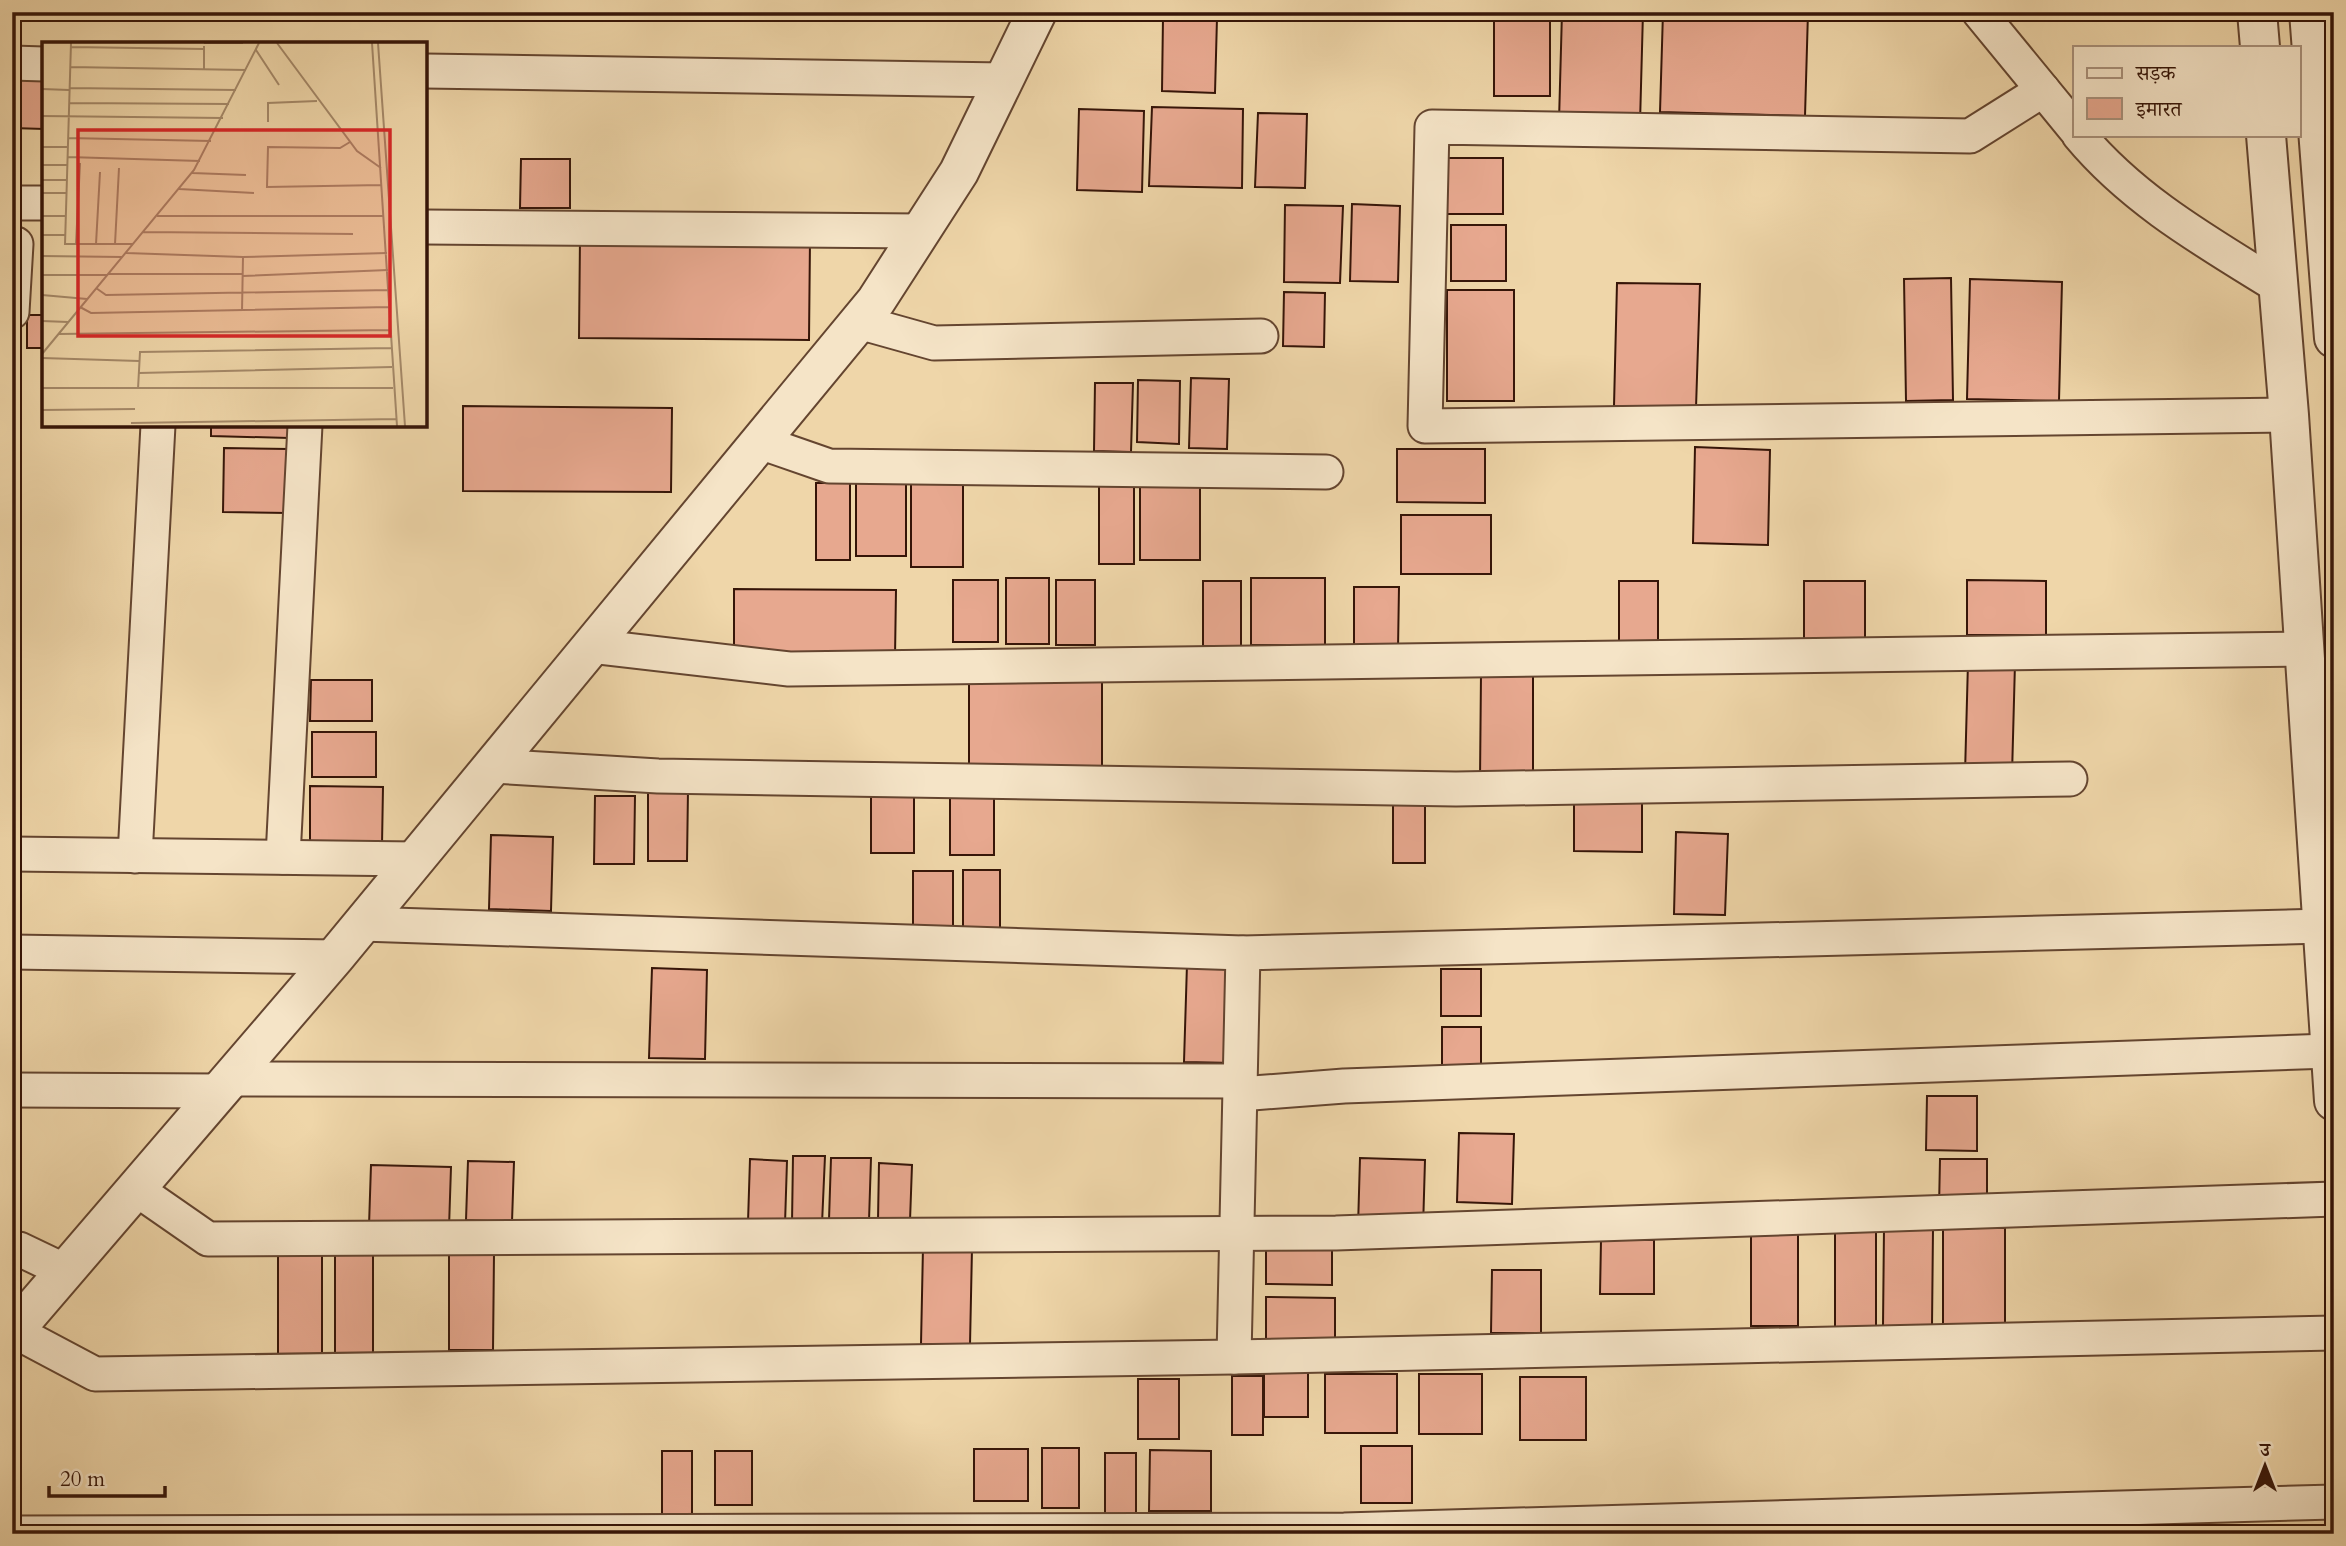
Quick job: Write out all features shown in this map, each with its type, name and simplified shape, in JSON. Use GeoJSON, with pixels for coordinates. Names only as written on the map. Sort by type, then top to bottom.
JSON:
{"type":"FeatureCollection","features":[{"type":"Feature","properties":{"kind":"street"},"geometry":{"type":"LineString","coordinates":[[1037,12],[958,172],[876,301],[335,957],[13,1332],[95,1374],[1234,1357],[2334,1333]]}},
{"type":"Feature","properties":{"kind":"street"},"geometry":{"type":"LineString","coordinates":[[1979,12],[2073,127]]}},
{"type":"Feature","properties":{"kind":"street"},"geometry":{"type":"LineString","coordinates":[[2257,12],[2260,46]]}},
{"type":"Feature","properties":{"kind":"street"},"geometry":{"type":"LineString","coordinates":[[2309,12],[2334,338]]}},
{"type":"Feature","properties":{"kind":"street"},"geometry":{"type":"LineString","coordinates":[[12,64],[42,64]]}},
{"type":"Feature","properties":{"kind":"street"},"geometry":{"type":"LineString","coordinates":[[427,71],[1004,80]]}},
{"type":"Feature","properties":{"kind":"street"},"geometry":{"type":"LineString","coordinates":[[2043,90],[1970,136],[1432,127],[1425,426],[2289,415]]}},
{"type":"Feature","properties":{"kind":"street"},"geometry":{"type":"LineString","coordinates":[[2080,136],[2095,154],[2164,215],[2276,285]]}},
{"type":"Feature","properties":{"kind":"street"},"geometry":{"type":"LineString","coordinates":[[2266,136],[2276,285],[2289,415],[2334,1101]]}},
{"type":"Feature","properties":{"kind":"street"},"geometry":{"type":"LineString","coordinates":[[12,204],[42,203]]}},
{"type":"Feature","properties":{"kind":"street"},"geometry":{"type":"LineString","coordinates":[[427,228],[921,231]]}},
{"type":"Feature","properties":{"kind":"street"},"geometry":{"type":"LineString","coordinates":[[12,312],[16,244]]}},
{"type":"Feature","properties":{"kind":"street"},"geometry":{"type":"LineString","coordinates":[[859,322],[934,344],[1261,336]]}},
{"type":"Feature","properties":{"kind":"street"},"geometry":{"type":"LineString","coordinates":[[135,856],[158,427]]}},
{"type":"Feature","properties":{"kind":"street"},"geometry":{"type":"LineString","coordinates":[[283,857],[305,427]]}},
{"type":"Feature","properties":{"kind":"street"},"geometry":{"type":"LineString","coordinates":[[761,442],[829,466],[1326,472]]}},
{"type":"Feature","properties":{"kind":"street"},"geometry":{"type":"LineString","coordinates":[[591,646],[789,669],[2305,649]]}},
{"type":"Feature","properties":{"kind":"street"},"geometry":{"type":"LineString","coordinates":[[493,766],[658,776],[1456,789],[2070,779]]}},
{"type":"Feature","properties":{"kind":"street"},"geometry":{"type":"LineString","coordinates":[[12,855],[416,859]]}},
{"type":"Feature","properties":{"kind":"street"},"geometry":{"type":"LineString","coordinates":[[362,924],[1243,953],[2324,926]]}},
{"type":"Feature","properties":{"kind":"street"},"geometry":{"type":"LineString","coordinates":[[12,952],[335,957]]}},
{"type":"Feature","properties":{"kind":"street"},"geometry":{"type":"LineString","coordinates":[[1234,1357],[1243,953]]}},
{"type":"Feature","properties":{"kind":"street"},"geometry":{"type":"LineString","coordinates":[[12,1090],[225,1085],[1345,1086],[2330,1051]]}},
{"type":"Feature","properties":{"kind":"street"},"geometry":{"type":"LineString","coordinates":[[136,1189],[208,1239],[1364,1232],[2334,1199]]}},
{"type":"Feature","properties":{"kind":"street"},"geometry":{"type":"LineString","coordinates":[[12,1248],[65,1271]]}},
{"type":"Feature","properties":{"kind":"street"},"geometry":{"type":"LineString","coordinates":[[12,1533],[1344,1532],[2334,1502]]}},
{"type":"Feature","properties":{"kind":"building"},"geometry":{"type":"Polygon","coordinates":[[[1494,12],[1550,12],[1550,96],[1494,96],[1494,12]]]}},
{"type":"Feature","properties":{"kind":"building"},"geometry":{"type":"Polygon","coordinates":[[[1562,12],[1643,12],[1640,123],[1559,121],[1562,12]]]}},
{"type":"Feature","properties":{"kind":"building"},"geometry":{"type":"Polygon","coordinates":[[[1663,12],[1808,12],[1805,116],[1660,112],[1663,12]]]}},
{"type":"Feature","properties":{"kind":"building"},"geometry":{"type":"Polygon","coordinates":[[[1163,17],[1217,18],[1215,93],[1162,91],[1163,17]]]}},
{"type":"Feature","properties":{"kind":"building"},"geometry":{"type":"Polygon","coordinates":[[[12,76],[42,77],[42,129],[12,128],[12,76]]]}},
{"type":"Feature","properties":{"kind":"building"},"geometry":{"type":"Polygon","coordinates":[[[1152,107],[1243,109],[1242,188],[1149,186],[1152,107]]]}},
{"type":"Feature","properties":{"kind":"building"},"geometry":{"type":"Polygon","coordinates":[[[1079,109],[1144,111],[1142,192],[1077,190],[1079,109]]]}},
{"type":"Feature","properties":{"kind":"building"},"geometry":{"type":"Polygon","coordinates":[[[1258,113],[1307,114],[1305,188],[1255,187],[1258,113]]]}},
{"type":"Feature","properties":{"kind":"building"},"geometry":{"type":"Polygon","coordinates":[[[1444,158],[1503,158],[1503,214],[1444,214],[1444,158]]]}},
{"type":"Feature","properties":{"kind":"building"},"geometry":{"type":"Polygon","coordinates":[[[521,159],[570,159],[570,208],[520,208],[521,159]]]}},
{"type":"Feature","properties":{"kind":"building"},"geometry":{"type":"Polygon","coordinates":[[[1352,204],[1400,206],[1398,282],[1350,281],[1352,204]]]}},
{"type":"Feature","properties":{"kind":"building"},"geometry":{"type":"Polygon","coordinates":[[[1285,205],[1343,206],[1340,283],[1284,282],[1285,205]]]}},
{"type":"Feature","properties":{"kind":"building"},"geometry":{"type":"Polygon","coordinates":[[[1451,225],[1506,225],[1506,281],[1451,281],[1451,225]]]}},
{"type":"Feature","properties":{"kind":"building"},"geometry":{"type":"Polygon","coordinates":[[[580,238],[810,239],[809,340],[579,338],[580,238]]]}},
{"type":"Feature","properties":{"kind":"building"},"geometry":{"type":"Polygon","coordinates":[[[1951,278],[1953,400],[1906,401],[1904,279],[1951,278]]]}},
{"type":"Feature","properties":{"kind":"building"},"geometry":{"type":"Polygon","coordinates":[[[1970,279],[2062,282],[2059,401],[1967,399],[1970,279]]]}},
{"type":"Feature","properties":{"kind":"building"},"geometry":{"type":"Polygon","coordinates":[[[1617,283],[1700,284],[1696,408],[1614,406],[1617,283]]]}},
{"type":"Feature","properties":{"kind":"building"},"geometry":{"type":"Polygon","coordinates":[[[1447,290],[1514,290],[1514,401],[1447,401],[1447,290]]]}},
{"type":"Feature","properties":{"kind":"building"},"geometry":{"type":"Polygon","coordinates":[[[1284,292],[1325,293],[1324,347],[1283,346],[1284,292]]]}},
{"type":"Feature","properties":{"kind":"building"},"geometry":{"type":"Polygon","coordinates":[[[27,315],[42,315],[42,348],[27,348],[27,315]]]}},
{"type":"Feature","properties":{"kind":"building"},"geometry":{"type":"Polygon","coordinates":[[[1191,378],[1229,379],[1227,449],[1189,448],[1191,378]]]}},
{"type":"Feature","properties":{"kind":"building"},"geometry":{"type":"Polygon","coordinates":[[[1138,380],[1180,381],[1179,444],[1137,442],[1138,380]]]}},
{"type":"Feature","properties":{"kind":"building"},"geometry":{"type":"Polygon","coordinates":[[[1095,383],[1133,383],[1131,452],[1094,451],[1095,383]]]}},
{"type":"Feature","properties":{"kind":"building"},"geometry":{"type":"Polygon","coordinates":[[[463,406],[672,408],[671,492],[463,491],[463,406]]]}},
{"type":"Feature","properties":{"kind":"building"},"geometry":{"type":"Polygon","coordinates":[[[211,427],[289,427],[289,438],[211,436],[211,427]]]}},
{"type":"Feature","properties":{"kind":"building"},"geometry":{"type":"Polygon","coordinates":[[[1695,447],[1770,450],[1768,545],[1693,543],[1695,447]]]}},
{"type":"Feature","properties":{"kind":"building"},"geometry":{"type":"Polygon","coordinates":[[[224,448],[288,449],[288,513],[223,512],[224,448]]]}},
{"type":"Feature","properties":{"kind":"building"},"geometry":{"type":"Polygon","coordinates":[[[1397,449],[1485,449],[1485,503],[1397,502],[1397,449]]]}},
{"type":"Feature","properties":{"kind":"building"},"geometry":{"type":"Polygon","coordinates":[[[816,483],[850,483],[850,560],[816,560],[816,483]]]}},
{"type":"Feature","properties":{"kind":"building"},"geometry":{"type":"Polygon","coordinates":[[[856,483],[906,483],[906,556],[856,556],[856,483]]]}},
{"type":"Feature","properties":{"kind":"building"},"geometry":{"type":"Polygon","coordinates":[[[911,483],[963,483],[963,567],[911,567],[911,483]]]}},
{"type":"Feature","properties":{"kind":"building"},"geometry":{"type":"Polygon","coordinates":[[[1099,483],[1134,483],[1134,564],[1099,564],[1099,483]]]}},
{"type":"Feature","properties":{"kind":"building"},"geometry":{"type":"Polygon","coordinates":[[[1140,483],[1200,483],[1200,560],[1140,560],[1140,483]]]}},
{"type":"Feature","properties":{"kind":"building"},"geometry":{"type":"Polygon","coordinates":[[[1401,515],[1491,515],[1491,574],[1401,574],[1401,515]]]}},
{"type":"Feature","properties":{"kind":"building"},"geometry":{"type":"Polygon","coordinates":[[[1006,578],[1049,578],[1049,644],[1006,644],[1006,578]]]}},
{"type":"Feature","properties":{"kind":"building"},"geometry":{"type":"Polygon","coordinates":[[[1251,578],[1325,578],[1325,645],[1251,645],[1251,578]]]}},
{"type":"Feature","properties":{"kind":"building"},"geometry":{"type":"Polygon","coordinates":[[[953,580],[998,580],[998,642],[953,642],[953,580]]]}},
{"type":"Feature","properties":{"kind":"building"},"geometry":{"type":"Polygon","coordinates":[[[1056,580],[1095,580],[1095,645],[1056,645],[1056,580]]]}},
{"type":"Feature","properties":{"kind":"building"},"geometry":{"type":"Polygon","coordinates":[[[1967,580],[2046,581],[2046,635],[1967,635],[1967,580]]]}},
{"type":"Feature","properties":{"kind":"building"},"geometry":{"type":"Polygon","coordinates":[[[1203,581],[1241,581],[1241,646],[1203,646],[1203,581]]]}},
{"type":"Feature","properties":{"kind":"building"},"geometry":{"type":"Polygon","coordinates":[[[1619,581],[1658,581],[1658,641],[1619,641],[1619,581]]]}},
{"type":"Feature","properties":{"kind":"building"},"geometry":{"type":"Polygon","coordinates":[[[1804,581],[1865,581],[1865,643],[1804,642],[1804,581]]]}},
{"type":"Feature","properties":{"kind":"building"},"geometry":{"type":"Polygon","coordinates":[[[1354,587],[1399,587],[1398,650],[1354,649],[1354,587]]]}},
{"type":"Feature","properties":{"kind":"building"},"geometry":{"type":"Polygon","coordinates":[[[734,589],[896,590],[895,657],[734,655],[734,589]]]}},
{"type":"Feature","properties":{"kind":"building"},"geometry":{"type":"Polygon","coordinates":[[[1968,662],[2015,663],[2012,775],[1965,774],[1968,662]]]}},
{"type":"Feature","properties":{"kind":"building"},"geometry":{"type":"Polygon","coordinates":[[[969,670],[1102,670],[1102,771],[969,771],[969,670]]]}},
{"type":"Feature","properties":{"kind":"building"},"geometry":{"type":"Polygon","coordinates":[[[1481,673],[1533,674],[1533,780],[1480,780],[1481,673]]]}},
{"type":"Feature","properties":{"kind":"building"},"geometry":{"type":"Polygon","coordinates":[[[311,680],[372,680],[372,721],[310,721],[311,680]]]}},
{"type":"Feature","properties":{"kind":"building"},"geometry":{"type":"Polygon","coordinates":[[[312,732],[376,732],[376,777],[312,777],[312,732]]]}},
{"type":"Feature","properties":{"kind":"building"},"geometry":{"type":"Polygon","coordinates":[[[310,786],[383,787],[382,845],[310,845],[310,786]]]}},
{"type":"Feature","properties":{"kind":"building"},"geometry":{"type":"Polygon","coordinates":[[[648,790],[688,790],[687,861],[648,861],[648,790]]]}},
{"type":"Feature","properties":{"kind":"building"},"geometry":{"type":"Polygon","coordinates":[[[950,790],[994,790],[994,855],[950,855],[950,790]]]}},
{"type":"Feature","properties":{"kind":"building"},"geometry":{"type":"Polygon","coordinates":[[[595,796],[635,796],[634,864],[594,864],[595,796]]]}},
{"type":"Feature","properties":{"kind":"building"},"geometry":{"type":"Polygon","coordinates":[[[871,796],[914,796],[914,853],[871,853],[871,796]]]}},
{"type":"Feature","properties":{"kind":"building"},"geometry":{"type":"Polygon","coordinates":[[[1574,801],[1642,801],[1642,852],[1574,851],[1574,801]]]}},
{"type":"Feature","properties":{"kind":"building"},"geometry":{"type":"Polygon","coordinates":[[[1393,802],[1425,802],[1425,863],[1393,863],[1393,802]]]}},
{"type":"Feature","properties":{"kind":"building"},"geometry":{"type":"Polygon","coordinates":[[[1676,832],[1728,834],[1725,915],[1674,914],[1676,832]]]}},
{"type":"Feature","properties":{"kind":"building"},"geometry":{"type":"Polygon","coordinates":[[[491,835],[553,837],[551,911],[489,909],[491,835]]]}},
{"type":"Feature","properties":{"kind":"building"},"geometry":{"type":"Polygon","coordinates":[[[963,870],[1000,870],[1000,929],[963,929],[963,870]]]}},
{"type":"Feature","properties":{"kind":"building"},"geometry":{"type":"Polygon","coordinates":[[[913,871],[953,871],[953,928],[913,927],[913,871]]]}},
{"type":"Feature","properties":{"kind":"building"},"geometry":{"type":"Polygon","coordinates":[[[1187,964],[1237,966],[1234,1063],[1184,1062],[1187,964]]]}},
{"type":"Feature","properties":{"kind":"building"},"geometry":{"type":"Polygon","coordinates":[[[652,968],[707,970],[705,1059],[649,1058],[652,968]]]}},
{"type":"Feature","properties":{"kind":"building"},"geometry":{"type":"Polygon","coordinates":[[[1441,969],[1481,969],[1481,1016],[1441,1016],[1441,969]]]}},
{"type":"Feature","properties":{"kind":"building"},"geometry":{"type":"Polygon","coordinates":[[[1442,1027],[1481,1027],[1481,1077],[1442,1077],[1442,1027]]]}},
{"type":"Feature","properties":{"kind":"building"},"geometry":{"type":"Polygon","coordinates":[[[1927,1096],[1977,1096],[1977,1151],[1926,1150],[1927,1096]]]}},
{"type":"Feature","properties":{"kind":"building"},"geometry":{"type":"Polygon","coordinates":[[[1459,1133],[1514,1134],[1512,1204],[1457,1202],[1459,1133]]]}},
{"type":"Feature","properties":{"kind":"building"},"geometry":{"type":"Polygon","coordinates":[[[793,1156],[825,1156],[822,1224],[792,1223],[793,1156]]]}},
{"type":"Feature","properties":{"kind":"building"},"geometry":{"type":"Polygon","coordinates":[[[831,1158],[871,1158],[869,1221],[829,1220],[831,1158]]]}},
{"type":"Feature","properties":{"kind":"building"},"geometry":{"type":"Polygon","coordinates":[[[1360,1158],[1425,1160],[1423,1229],[1358,1227],[1360,1158]]]}},
{"type":"Feature","properties":{"kind":"building"},"geometry":{"type":"Polygon","coordinates":[[[750,1159],[787,1161],[785,1224],[748,1222],[750,1159]]]}},
{"type":"Feature","properties":{"kind":"building"},"geometry":{"type":"Polygon","coordinates":[[[1940,1159],[1987,1159],[1987,1208],[1939,1208],[1940,1159]]]}},
{"type":"Feature","properties":{"kind":"building"},"geometry":{"type":"Polygon","coordinates":[[[468,1161],[514,1162],[512,1222],[466,1220],[468,1161]]]}},
{"type":"Feature","properties":{"kind":"building"},"geometry":{"type":"Polygon","coordinates":[[[879,1163],[912,1165],[910,1221],[878,1220],[879,1163]]]}},
{"type":"Feature","properties":{"kind":"building"},"geometry":{"type":"Polygon","coordinates":[[[371,1165],[451,1167],[449,1228],[369,1226],[371,1165]]]}},
{"type":"Feature","properties":{"kind":"building"},"geometry":{"type":"Polygon","coordinates":[[[1751,1227],[1798,1228],[1798,1326],[1751,1326],[1751,1227]]]}},
{"type":"Feature","properties":{"kind":"building"},"geometry":{"type":"Polygon","coordinates":[[[1884,1228],[1933,1229],[1932,1326],[1883,1326],[1884,1228]]]}},
{"type":"Feature","properties":{"kind":"building"},"geometry":{"type":"Polygon","coordinates":[[[1943,1228],[2005,1228],[2005,1328],[1943,1328],[1943,1228]]]}},
{"type":"Feature","properties":{"kind":"building"},"geometry":{"type":"Polygon","coordinates":[[[1835,1229],[1876,1230],[1876,1330],[1835,1330],[1835,1229]]]}},
{"type":"Feature","properties":{"kind":"building"},"geometry":{"type":"Polygon","coordinates":[[[1601,1240],[1654,1240],[1654,1294],[1600,1294],[1601,1240]]]}},
{"type":"Feature","properties":{"kind":"building"},"geometry":{"type":"Polygon","coordinates":[[[1266,1245],[1332,1245],[1332,1285],[1266,1284],[1266,1245]]]}},
{"type":"Feature","properties":{"kind":"building"},"geometry":{"type":"Polygon","coordinates":[[[923,1247],[972,1248],[970,1345],[921,1344],[923,1247]]]}},
{"type":"Feature","properties":{"kind":"building"},"geometry":{"type":"Polygon","coordinates":[[[278,1252],[322,1252],[322,1358],[278,1358],[278,1252]]]}},
{"type":"Feature","properties":{"kind":"building"},"geometry":{"type":"Polygon","coordinates":[[[335,1253],[373,1253],[373,1357],[335,1357],[335,1253]]]}},
{"type":"Feature","properties":{"kind":"building"},"geometry":{"type":"Polygon","coordinates":[[[449,1254],[494,1254],[493,1350],[449,1350],[449,1254]]]}},
{"type":"Feature","properties":{"kind":"building"},"geometry":{"type":"Polygon","coordinates":[[[1492,1270],[1541,1270],[1541,1333],[1491,1333],[1492,1270]]]}},
{"type":"Feature","properties":{"kind":"building"},"geometry":{"type":"Polygon","coordinates":[[[1266,1297],[1335,1298],[1335,1348],[1266,1347],[1266,1297]]]}},
{"type":"Feature","properties":{"kind":"building"},"geometry":{"type":"Polygon","coordinates":[[[1264,1372],[1308,1372],[1308,1417],[1264,1417],[1264,1372]]]}},
{"type":"Feature","properties":{"kind":"building"},"geometry":{"type":"Polygon","coordinates":[[[1325,1374],[1397,1374],[1397,1433],[1325,1433],[1325,1374]]]}},
{"type":"Feature","properties":{"kind":"building"},"geometry":{"type":"Polygon","coordinates":[[[1419,1374],[1482,1374],[1482,1434],[1419,1434],[1419,1374]]]}},
{"type":"Feature","properties":{"kind":"building"},"geometry":{"type":"Polygon","coordinates":[[[1232,1376],[1263,1376],[1263,1435],[1232,1435],[1232,1376]]]}},
{"type":"Feature","properties":{"kind":"building"},"geometry":{"type":"Polygon","coordinates":[[[1520,1377],[1586,1377],[1586,1440],[1520,1440],[1520,1377]]]}},
{"type":"Feature","properties":{"kind":"building"},"geometry":{"type":"Polygon","coordinates":[[[1138,1379],[1179,1379],[1179,1439],[1138,1439],[1138,1379]]]}},
{"type":"Feature","properties":{"kind":"building"},"geometry":{"type":"Polygon","coordinates":[[[1361,1446],[1412,1446],[1412,1503],[1361,1503],[1361,1446]]]}},
{"type":"Feature","properties":{"kind":"building"},"geometry":{"type":"Polygon","coordinates":[[[1042,1448],[1079,1448],[1079,1508],[1042,1508],[1042,1448]]]}},
{"type":"Feature","properties":{"kind":"building"},"geometry":{"type":"Polygon","coordinates":[[[974,1449],[1028,1449],[1028,1501],[974,1501],[974,1449]]]}},
{"type":"Feature","properties":{"kind":"building"},"geometry":{"type":"Polygon","coordinates":[[[1150,1450],[1211,1451],[1211,1511],[1149,1511],[1150,1450]]]}},
{"type":"Feature","properties":{"kind":"building"},"geometry":{"type":"Polygon","coordinates":[[[662,1451],[692,1451],[692,1520],[662,1520],[662,1451]]]}},
{"type":"Feature","properties":{"kind":"building"},"geometry":{"type":"Polygon","coordinates":[[[715,1451],[752,1451],[752,1505],[715,1505],[715,1451]]]}},
{"type":"Feature","properties":{"kind":"building"},"geometry":{"type":"Polygon","coordinates":[[[1105,1453],[1136,1453],[1136,1514],[1105,1514],[1105,1453]]]}}]}
